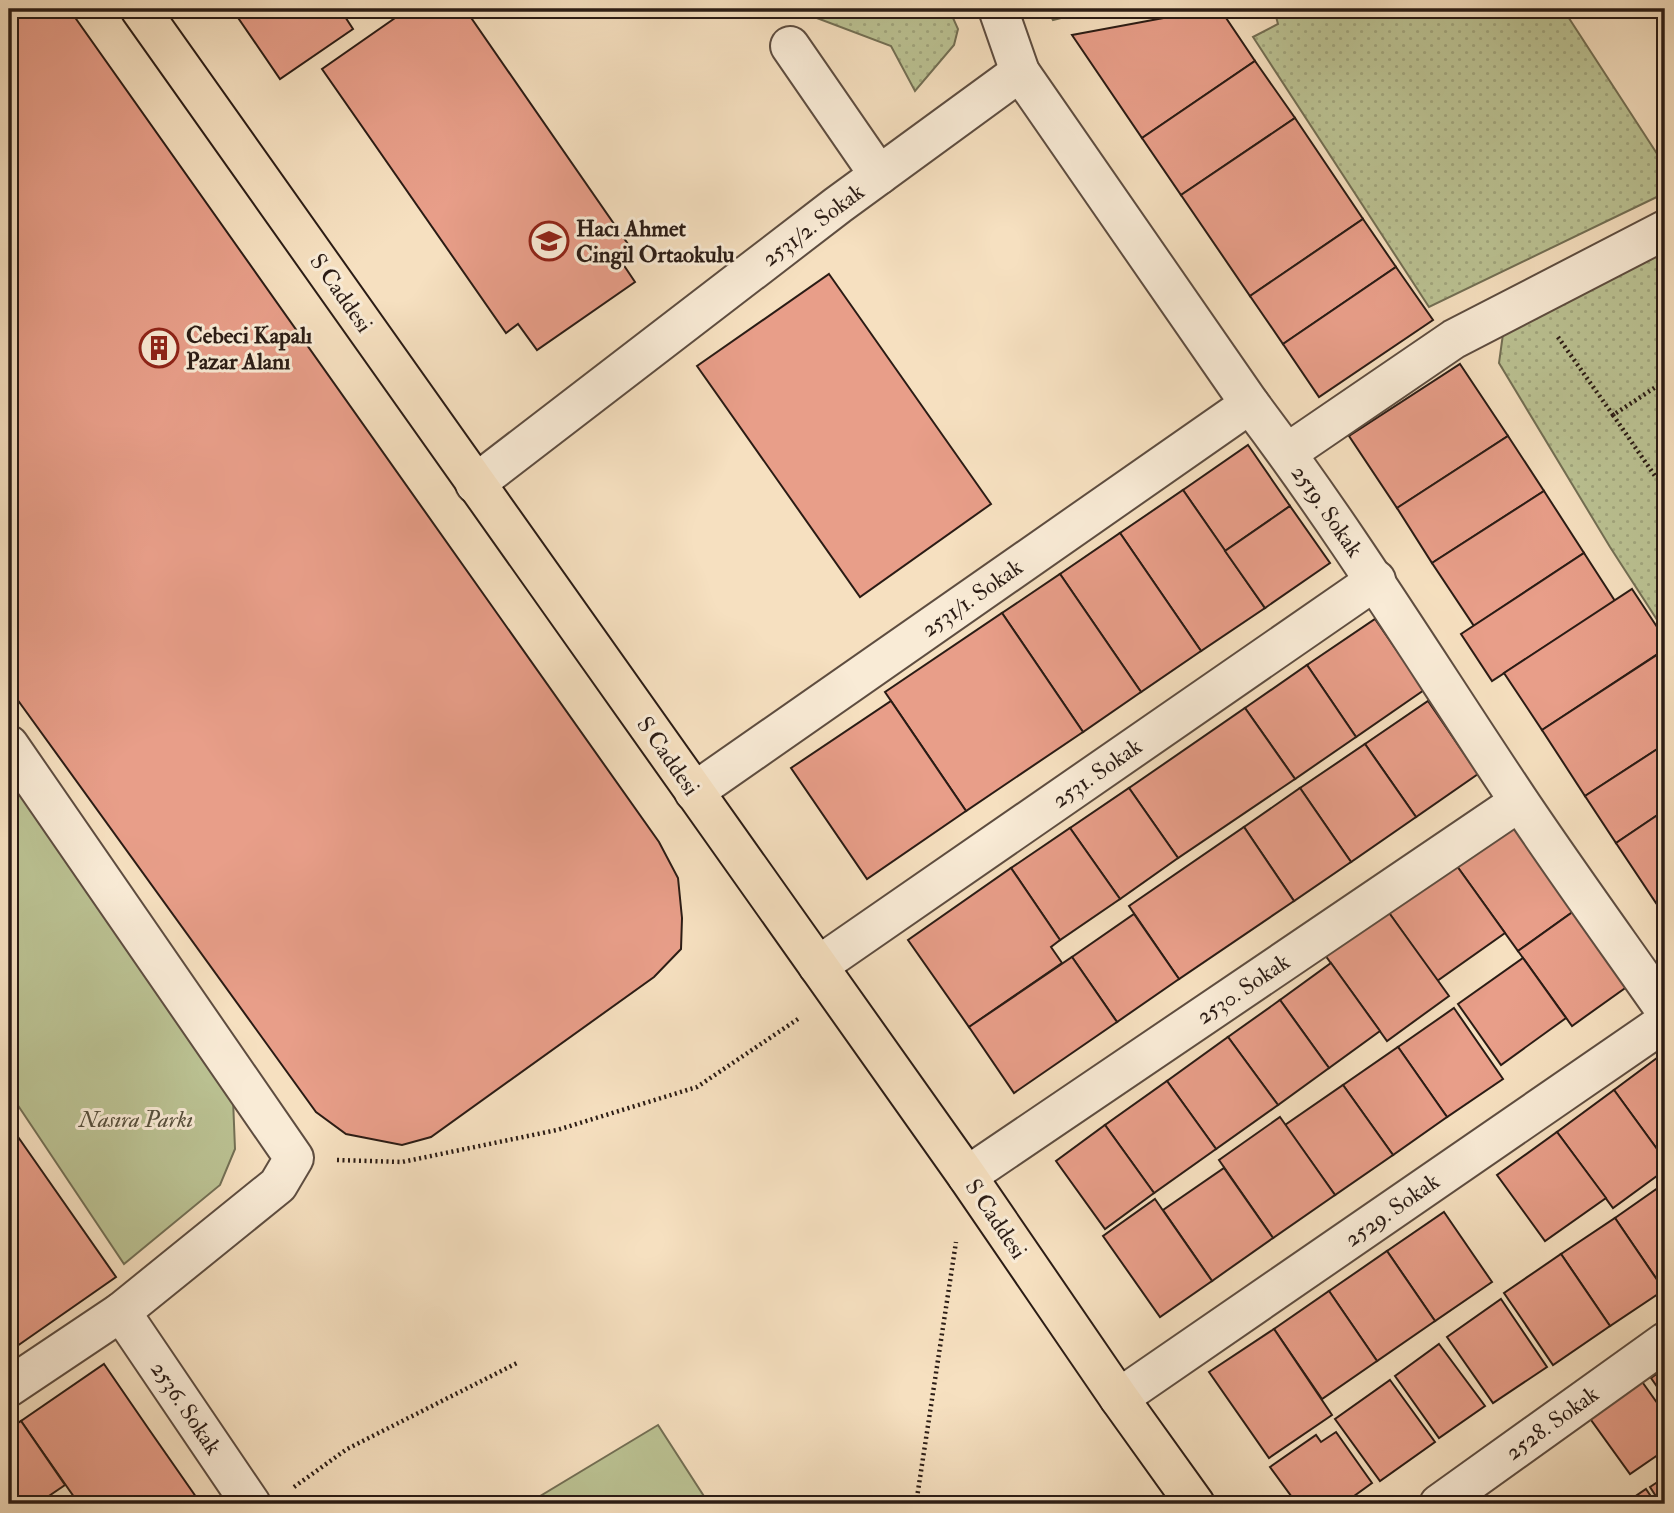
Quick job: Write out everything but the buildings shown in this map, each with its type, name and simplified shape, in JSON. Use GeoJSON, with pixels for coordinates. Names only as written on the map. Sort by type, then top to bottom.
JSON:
{"type":"FeatureCollection","features":[{"type":"Feature","properties":{"kind":"main road","name":"S Caddesi"},"geometry":{"type":"LineString","coordinates":[[140,9],[967,1176],[1119,1398],[1185,1501]]}},
{"type":"Feature","properties":{"kind":"street","name":"2519. Sokak"},"geometry":{"type":"LineString","coordinates":[[998,9],[1020,72],[1250,404],[1376,580],[1520,802],[1665,1010]]}},
{"type":"Feature","properties":{"kind":"street"},"geometry":{"type":"LineString","coordinates":[[790,46],[879,175]]}},
{"type":"Feature","properties":{"kind":"street","name":"2531/2. Sokak"},"geometry":{"type":"LineString","coordinates":[[475,484],[838,205],[1020,72]]}},
{"type":"Feature","properties":{"kind":"street"},"geometry":{"type":"LineString","coordinates":[[1287,453],[1454,339],[1665,230]]}},
{"type":"Feature","properties":{"kind":"street","name":"2531/1. Sokak"},"geometry":{"type":"LineString","coordinates":[[694,792],[1250,404]]}},
{"type":"Feature","properties":{"kind":"street","name":"2531. Sokak"},"geometry":{"type":"LineString","coordinates":[[827,980],[1376,580]]}},
{"type":"Feature","properties":{"kind":"street"},"geometry":{"type":"LineString","coordinates":[[9,745],[294,1158],[278,1185],[121,1312],[9,1387]]}},
{"type":"Feature","properties":{"kind":"street","name":"2530. Sokak"},"geometry":{"type":"LineString","coordinates":[[967,1176],[1520,802]]}},
{"type":"Feature","properties":{"kind":"street","name":"2529. Sokak"},"geometry":{"type":"LineString","coordinates":[[1119,1398],[1665,1022]]}},
{"type":"Feature","properties":{"kind":"street","name":"2536. Sokak"},"geometry":{"type":"LineString","coordinates":[[121,1312],[251,1504]]}},
{"type":"Feature","properties":{"kind":"street","name":"2528. Sokak"},"geometry":{"type":"LineString","coordinates":[[1439,1504],[1665,1342]]}},
{"type":"Feature","properties":{"kind":"path"},"geometry":{"type":"LineString","coordinates":[[1531,299],[1655,476],[1665,470]]}},
{"type":"Feature","properties":{"kind":"path"},"geometry":{"type":"LineString","coordinates":[[1613,415],[1665,381]]}},
{"type":"Feature","properties":{"kind":"path"},"geometry":{"type":"LineString","coordinates":[[294,1158],[402,1162],[557,1130],[697,1087],[827,980]]}},
{"type":"Feature","properties":{"kind":"path"},"geometry":{"type":"LineString","coordinates":[[916,1504],[967,1176]]}},
{"type":"Feature","properties":{"kind":"path"},"geometry":{"type":"LineString","coordinates":[[293,1488],[347,1449],[519,1362]]}},
{"type":"Feature","properties":{"kind":"green space"},"geometry":{"type":"Polygon","coordinates":[[[793,9],[949,9],[958,29],[954,45],[915,91],[891,46],[793,9]]]}},
{"type":"Feature","properties":{"kind":"green space"},"geometry":{"type":"Polygon","coordinates":[[[1047,9],[1096,9],[1053,20],[1047,9]]]}},
{"type":"Feature","properties":{"kind":"green space"},"geometry":{"type":"Polygon","coordinates":[[[1274,9],[1563,9],[1665,166],[1665,193],[1429,307],[1253,37],[1278,24],[1274,9]]]}},
{"type":"Feature","properties":{"kind":"green space"},"geometry":{"type":"Polygon","coordinates":[[[1665,230],[1665,632],[1610,547],[1499,363],[1506,312],[1665,230]]]}},
{"type":"Feature","properties":{"kind":"green space","name":"Nasıra Parkı"},"geometry":{"type":"Polygon","coordinates":[[[9,779],[233,1099],[235,1149],[220,1185],[124,1264],[9,1092],[9,779]]]}},
{"type":"Feature","properties":{"kind":"green space"},"geometry":{"type":"Polygon","coordinates":[[[658,1425],[709,1504],[527,1504],[658,1425]]]}},
{"type":"Feature","properties":{"kind":"place","name":"Hacı Ahmet Cingil Ortaokulu"},"geometry":{"type":"Point","coordinates":[549,241]}},
{"type":"Feature","properties":{"kind":"place","name":"Cebeci Kapalı Pazar Alanı"},"geometry":{"type":"Point","coordinates":[159,348]}}]}
